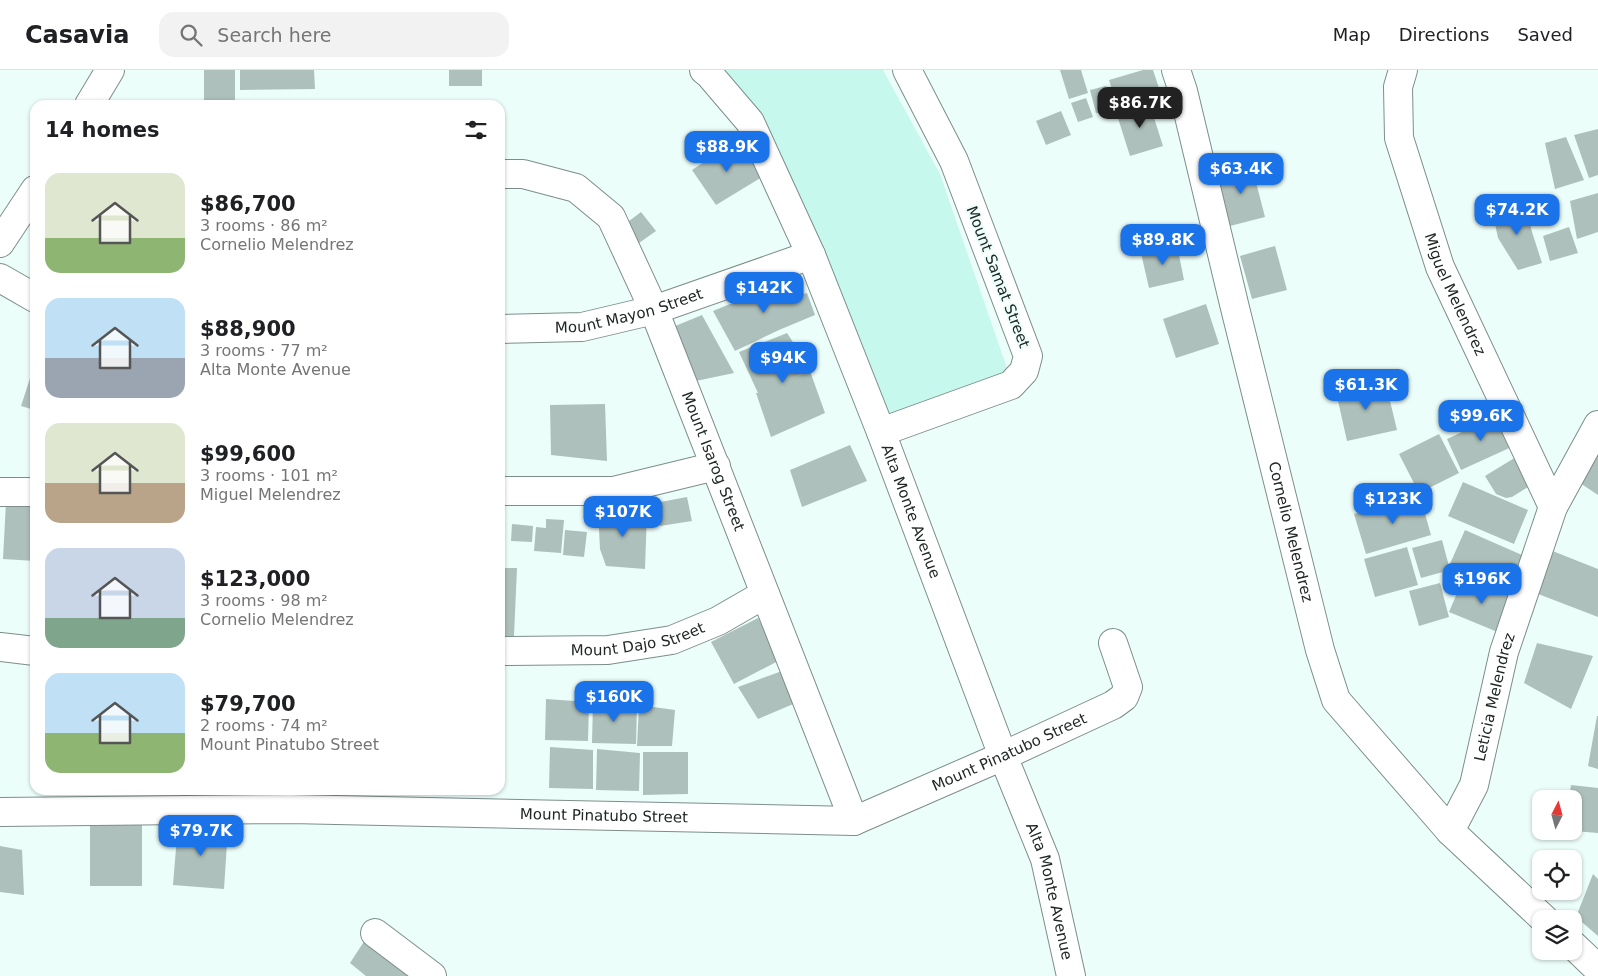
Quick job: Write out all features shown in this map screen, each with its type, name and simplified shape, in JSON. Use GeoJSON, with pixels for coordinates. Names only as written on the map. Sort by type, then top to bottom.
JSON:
{"type":"FeatureCollection","features":[{"type":"Feature","properties":{"kind":"street"},"geometry":{"type":"LineString","coordinates":[[92,100],[110,70]]}},
{"type":"Feature","properties":{"kind":"street","name":"Alta Monte Avenue"},"geometry":{"type":"LineString","coordinates":[[704,70],[750,122],[811,254],[881,432],[1003,756],[1045,859],[1071,976]]}},
{"type":"Feature","properties":{"kind":"street","name":"Mount Samat Street"},"geometry":{"type":"LineString","coordinates":[[881,432],[1011,385],[1024,371],[1028,356],[954,162],[907,70]]}},
{"type":"Feature","properties":{"kind":"street","name":"Cornelio Melendrez"},"geometry":{"type":"LineString","coordinates":[[1176,70],[1183,91],[1320,650],[1336,700],[1450,831],[1534,910]]}},
{"type":"Feature","properties":{"kind":"street","name":"Miguel Melendrez"},"geometry":{"type":"LineString","coordinates":[[1403,70],[1398,87],[1399,138],[1440,267],[1553,508]]}},
{"type":"Feature","properties":{"kind":"street","name":"Mount Isarog Street"},"geometry":{"type":"LineString","coordinates":[[505,174],[523,174],[576,188],[611,217],[654,310],[854,821]]}},
{"type":"Feature","properties":{"kind":"street"},"geometry":{"type":"LineString","coordinates":[[0,243],[30,198]]}},
{"type":"Feature","properties":{"kind":"street","name":"Mount Mayon Street"},"geometry":{"type":"LineString","coordinates":[[505,328],[582,327],[654,310],[811,254]]}},
{"type":"Feature","properties":{"kind":"street"},"geometry":{"type":"LineString","coordinates":[[0,278],[30,295]]}},
{"type":"Feature","properties":{"kind":"street","name":"Leticia Melendrez"},"geometry":{"type":"LineString","coordinates":[[1450,831],[1474,785],[1504,652],[1553,508],[1598,424]]}},
{"type":"Feature","properties":{"kind":"street"},"geometry":{"type":"LineString","coordinates":[[505,491],[613,491],[716,466]]}},
{"type":"Feature","properties":{"kind":"street"},"geometry":{"type":"LineString","coordinates":[[0,492],[30,492]]}},
{"type":"Feature","properties":{"kind":"street","name":"Mount Dajo Street"},"geometry":{"type":"LineString","coordinates":[[505,651],[608,650],[672,640],[718,621],[764,594]]}},
{"type":"Feature","properties":{"kind":"street","name":"Mount Pinatubo Street"},"geometry":{"type":"LineString","coordinates":[[0,812],[124,800],[290,800],[854,821],[1003,756],[1124,697],[1128,687],[1114,643]]}},
{"type":"Feature","properties":{"kind":"street"},"geometry":{"type":"LineString","coordinates":[[0,648],[30,651]]}},
{"type":"Feature","properties":{"kind":"street"},"geometry":{"type":"LineString","coordinates":[[375,933],[432,976]]}},
{"type":"Feature","properties":{"kind":"street"},"geometry":{"type":"LineString","coordinates":[[1582,954],[1598,969]]}},
{"type":"Feature","properties":{"kind":"green space"},"geometry":{"type":"Polygon","coordinates":[[[723,70],[883,70],[940,174],[1008,371],[885,424],[756,107],[723,70]]]}},
{"type":"Feature","properties":{"kind":"building"},"geometry":{"type":"Polygon","coordinates":[[[204,70],[235,70],[235,100],[204,100],[204,70]]]}},
{"type":"Feature","properties":{"kind":"building"},"geometry":{"type":"Polygon","coordinates":[[[240,70],[314,70],[315,89],[240,90],[240,70]]]}},
{"type":"Feature","properties":{"kind":"building"},"geometry":{"type":"Polygon","coordinates":[[[449,70],[482,70],[482,86],[449,86],[449,70]]]}},
{"type":"Feature","properties":{"kind":"building"},"geometry":{"type":"Polygon","coordinates":[[[1060,70],[1081,70],[1088,93],[1069,99],[1060,70]]]}},
{"type":"Feature","properties":{"kind":"building"},"geometry":{"type":"Polygon","coordinates":[[[1143,70],[1153,70],[1161,94],[1118,108],[1109,80],[1143,70]]]}},
{"type":"Feature","properties":{"kind":"building"},"geometry":{"type":"Polygon","coordinates":[[[1106,86],[1112,110],[1096,113],[1090,90],[1106,86]]]}},
{"type":"Feature","properties":{"kind":"building"},"geometry":{"type":"Polygon","coordinates":[[[1086,98],[1093,117],[1078,122],[1071,103],[1086,98]]]}},
{"type":"Feature","properties":{"kind":"building"},"geometry":{"type":"Polygon","coordinates":[[[1149,102],[1163,146],[1130,156],[1116,112],[1149,102]]]}},
{"type":"Feature","properties":{"kind":"building"},"geometry":{"type":"Polygon","coordinates":[[[1061,111],[1071,135],[1046,145],[1036,121],[1061,111]]]}},
{"type":"Feature","properties":{"kind":"building"},"geometry":{"type":"Polygon","coordinates":[[[1598,129],[1598,175],[1589,178],[1574,135],[1598,129]]]}},
{"type":"Feature","properties":{"kind":"building"},"geometry":{"type":"Polygon","coordinates":[[[1566,137],[1584,180],[1555,189],[1545,143],[1566,137]]]}},
{"type":"Feature","properties":{"kind":"building"},"geometry":{"type":"Polygon","coordinates":[[[737,140],[762,177],[716,205],[692,170],[737,140]]]}},
{"type":"Feature","properties":{"kind":"building"},"geometry":{"type":"Polygon","coordinates":[[[1251,163],[1265,217],[1230,226],[1217,172],[1251,163]]]}},
{"type":"Feature","properties":{"kind":"building"},"geometry":{"type":"Polygon","coordinates":[[[1598,193],[1598,232],[1577,239],[1570,201],[1598,193]]]}},
{"type":"Feature","properties":{"kind":"building"},"geometry":{"type":"Polygon","coordinates":[[[1525,204],[1542,263],[1518,270],[1498,238],[1492,210],[1525,204]]]}},
{"type":"Feature","properties":{"kind":"building"},"geometry":{"type":"Polygon","coordinates":[[[641,212],[656,231],[639,243],[625,224],[641,212]]]}},
{"type":"Feature","properties":{"kind":"building"},"geometry":{"type":"Polygon","coordinates":[[[1569,227],[1578,253],[1550,261],[1543,236],[1569,227]]]}},
{"type":"Feature","properties":{"kind":"building"},"geometry":{"type":"Polygon","coordinates":[[[1177,245],[1184,280],[1149,288],[1141,253],[1177,245]]]}},
{"type":"Feature","properties":{"kind":"building"},"geometry":{"type":"Polygon","coordinates":[[[1275,246],[1287,290],[1252,299],[1240,256],[1275,246]]]}},
{"type":"Feature","properties":{"kind":"building"},"geometry":{"type":"Polygon","coordinates":[[[793,278],[800,295],[807,293],[815,315],[735,351],[713,311],[793,278]]]}},
{"type":"Feature","properties":{"kind":"building"},"geometry":{"type":"Polygon","coordinates":[[[1206,304],[1219,344],[1176,358],[1163,319],[1206,304]]]}},
{"type":"Feature","properties":{"kind":"building"},"geometry":{"type":"Polygon","coordinates":[[[702,315],[734,373],[691,382],[668,329],[702,315]]]}},
{"type":"Feature","properties":{"kind":"building"},"geometry":{"type":"Polygon","coordinates":[[[787,333],[811,370],[793,378],[810,371],[825,413],[771,437],[756,393],[758,393],[739,352],[787,333]]]}},
{"type":"Feature","properties":{"kind":"building"},"geometry":{"type":"Polygon","coordinates":[[[30,378],[30,409],[21,406],[30,378]]]}},
{"type":"Feature","properties":{"kind":"building"},"geometry":{"type":"Polygon","coordinates":[[[1385,380],[1397,430],[1347,441],[1336,392],[1385,380]]]}},
{"type":"Feature","properties":{"kind":"building"},"geometry":{"type":"Polygon","coordinates":[[[605,404],[607,461],[551,455],[550,405],[605,404]]]}},
{"type":"Feature","properties":{"kind":"building"},"geometry":{"type":"Polygon","coordinates":[[[1501,414],[1516,445],[1461,470],[1447,439],[1501,414]]]}},
{"type":"Feature","properties":{"kind":"building"},"geometry":{"type":"Polygon","coordinates":[[[1598,427],[1598,495],[1574,479],[1598,427]]]}},
{"type":"Feature","properties":{"kind":"building"},"geometry":{"type":"Polygon","coordinates":[[[1439,434],[1459,473],[1419,493],[1399,454],[1439,434]]]}},
{"type":"Feature","properties":{"kind":"building"},"geometry":{"type":"Polygon","coordinates":[[[850,445],[867,481],[802,507],[790,470],[850,445]]]}},
{"type":"Feature","properties":{"kind":"building"},"geometry":{"type":"Polygon","coordinates":[[[1516,457],[1533,484],[1512,497],[1506,498],[1496,494],[1485,476],[1516,457]]]}},
{"type":"Feature","properties":{"kind":"building"},"geometry":{"type":"Polygon","coordinates":[[[1463,482],[1528,510],[1514,544],[1448,516],[1463,482]]]}},
{"type":"Feature","properties":{"kind":"building"},"geometry":{"type":"Polygon","coordinates":[[[1420,496],[1431,535],[1366,554],[1354,514],[1420,496]]]}},
{"type":"Feature","properties":{"kind":"building"},"geometry":{"type":"Polygon","coordinates":[[[687,497],[692,521],[660,526],[655,503],[687,497]]]}},
{"type":"Feature","properties":{"kind":"building"},"geometry":{"type":"Polygon","coordinates":[[[6,502],[30,503],[30,561],[3,559],[6,502]]]}},
{"type":"Feature","properties":{"kind":"building"},"geometry":{"type":"Polygon","coordinates":[[[598,510],[647,512],[645,569],[606,566],[600,549],[598,510]]]}},
{"type":"Feature","properties":{"kind":"building"},"geometry":{"type":"Polygon","coordinates":[[[546,519],[564,520],[561,553],[534,551],[536,527],[546,528],[546,519]]]}},
{"type":"Feature","properties":{"kind":"building"},"geometry":{"type":"Polygon","coordinates":[[[512,524],[533,526],[532,542],[511,541],[512,524]]]}},
{"type":"Feature","properties":{"kind":"building"},"geometry":{"type":"Polygon","coordinates":[[[565,530],[587,532],[584,557],[563,555],[565,530]]]}},
{"type":"Feature","properties":{"kind":"building"},"geometry":{"type":"Polygon","coordinates":[[[1465,530],[1529,558],[1514,594],[1449,566],[1465,530]]]}},
{"type":"Feature","properties":{"kind":"building"},"geometry":{"type":"Polygon","coordinates":[[[1442,540],[1450,570],[1421,578],[1412,548],[1442,540]]]}},
{"type":"Feature","properties":{"kind":"building"},"geometry":{"type":"Polygon","coordinates":[[[1407,547],[1418,585],[1375,597],[1364,559],[1407,547]]]}},
{"type":"Feature","properties":{"kind":"building"},"geometry":{"type":"Polygon","coordinates":[[[1550,550],[1598,569],[1598,617],[1533,592],[1550,550]]]}},
{"type":"Feature","properties":{"kind":"building"},"geometry":{"type":"Polygon","coordinates":[[[505,568],[517,568],[514,636],[505,636],[505,568]]]}},
{"type":"Feature","properties":{"kind":"building"},"geometry":{"type":"Polygon","coordinates":[[[1464,577],[1515,598],[1500,633],[1449,612],[1464,577]]]}},
{"type":"Feature","properties":{"kind":"building"},"geometry":{"type":"Polygon","coordinates":[[[1440,583],[1449,617],[1419,626],[1409,591],[1440,583]]]}},
{"type":"Feature","properties":{"kind":"building"},"geometry":{"type":"Polygon","coordinates":[[[758,618],[780,660],[734,684],[711,642],[758,618]]]}},
{"type":"Feature","properties":{"kind":"building"},"geometry":{"type":"Polygon","coordinates":[[[1537,643],[1593,656],[1571,709],[1524,683],[1537,643]]]}},
{"type":"Feature","properties":{"kind":"building"},"geometry":{"type":"Polygon","coordinates":[[[782,671],[798,702],[758,719],[738,687],[782,671]]]}},
{"type":"Feature","properties":{"kind":"building"},"geometry":{"type":"Polygon","coordinates":[[[546,699],[589,702],[588,741],[545,740],[546,699]]]}},
{"type":"Feature","properties":{"kind":"building"},"geometry":{"type":"Polygon","coordinates":[[[593,701],[637,705],[636,744],[592,743],[593,701]]]}},
{"type":"Feature","properties":{"kind":"building"},"geometry":{"type":"Polygon","coordinates":[[[639,705],[675,710],[672,746],[637,746],[639,705]]]}},
{"type":"Feature","properties":{"kind":"building"},"geometry":{"type":"Polygon","coordinates":[[[1598,716],[1598,769],[1588,766],[1598,716]]]}},
{"type":"Feature","properties":{"kind":"building"},"geometry":{"type":"Polygon","coordinates":[[[550,747],[593,750],[593,789],[549,788],[550,747]]]}},
{"type":"Feature","properties":{"kind":"building"},"geometry":{"type":"Polygon","coordinates":[[[597,749],[640,753],[639,791],[596,790],[597,749]]]}},
{"type":"Feature","properties":{"kind":"building"},"geometry":{"type":"Polygon","coordinates":[[[643,752],[688,752],[688,794],[643,795],[643,752]]]}},
{"type":"Feature","properties":{"kind":"building"},"geometry":{"type":"Polygon","coordinates":[[[1571,785],[1598,788],[1598,833],[1582,832],[1582,790],[1570,790],[1571,785]]]}},
{"type":"Feature","properties":{"kind":"building"},"geometry":{"type":"Polygon","coordinates":[[[90,820],[142,820],[142,886],[90,886],[90,820]]]}},
{"type":"Feature","properties":{"kind":"building"},"geometry":{"type":"Polygon","coordinates":[[[178,824],[228,828],[224,889],[173,885],[178,824]]]}},
{"type":"Feature","properties":{"kind":"building"},"geometry":{"type":"Polygon","coordinates":[[[0,846],[22,850],[24,895],[0,892],[0,846]]]}},
{"type":"Feature","properties":{"kind":"building"},"geometry":{"type":"Polygon","coordinates":[[[1593,874],[1598,879],[1598,936],[1582,922],[1582,910],[1579,910],[1593,874]]]}},
{"type":"Feature","properties":{"kind":"building"},"geometry":{"type":"Polygon","coordinates":[[[365,940],[412,976],[366,976],[350,963],[365,940]]]}}]}
